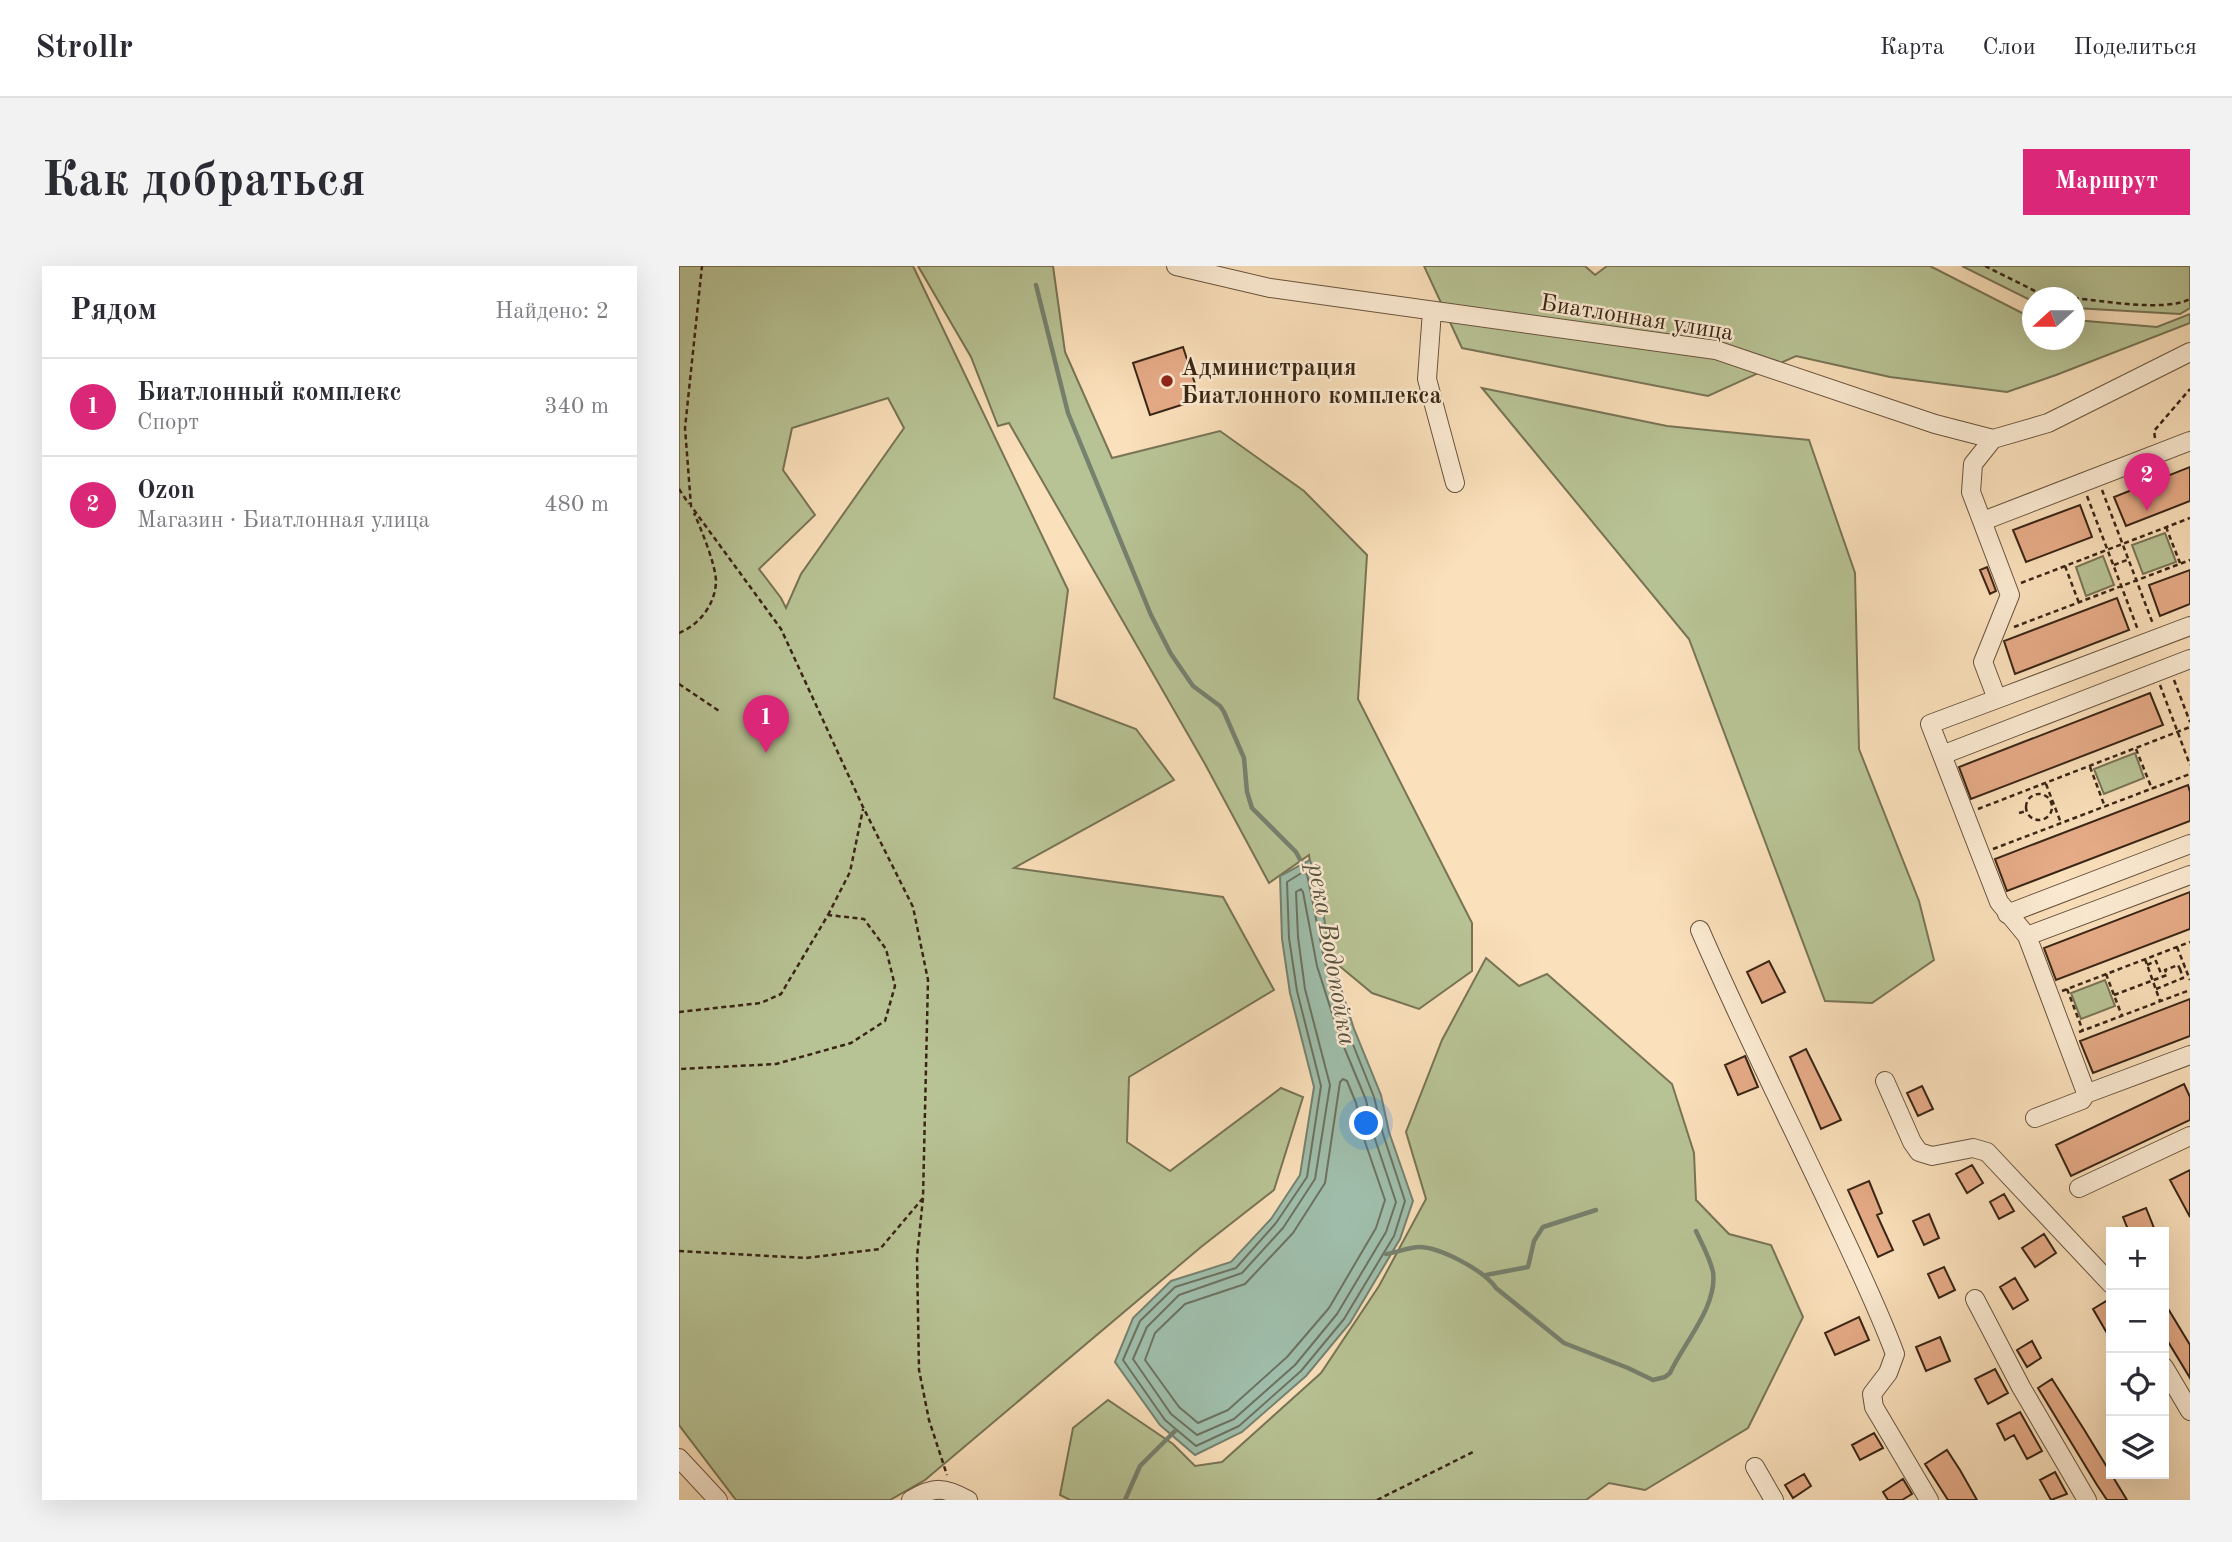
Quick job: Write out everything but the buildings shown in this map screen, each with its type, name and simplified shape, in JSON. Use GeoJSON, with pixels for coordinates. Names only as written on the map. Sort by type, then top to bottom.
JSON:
{"type":"FeatureCollection","features":[{"type":"Feature","properties":{"kind":"street","name":"Биатлонная улица"},"geometry":{"type":"LineString","coordinates":[[1176,266],[1270,288],[1716,350],[1935,424],[1993,439],[2048,424],[2190,352]]}},
{"type":"Feature","properties":{"kind":"street"},"geometry":{"type":"LineString","coordinates":[[1432,311],[1427,379],[1455,483]]}},
{"type":"Feature","properties":{"kind":"street"},"geometry":{"type":"LineString","coordinates":[[1993,439],[1973,464],[1971,492],[2008,588],[2009,600],[1983,662],[1997,699]]}},
{"type":"Feature","properties":{"kind":"street"},"geometry":{"type":"LineString","coordinates":[[1983,521],[2190,441]]}},
{"type":"Feature","properties":{"kind":"street"},"geometry":{"type":"LineString","coordinates":[[2087,1093],[2027,936],[1999,902],[1930,724],[2190,626]]}},
{"type":"Feature","properties":{"kind":"street"},"geometry":{"type":"LineString","coordinates":[[1942,755],[2190,659]]}},
{"type":"Feature","properties":{"kind":"street"},"geometry":{"type":"LineString","coordinates":[[2007,914],[2190,844]]}},
{"type":"Feature","properties":{"kind":"street"},"geometry":{"type":"LineString","coordinates":[[2027,936],[2190,875]]}},
{"type":"Feature","properties":{"kind":"street"},"geometry":{"type":"LineString","coordinates":[[1700,930],[1751,1044],[1883,1320],[1895,1354],[1888,1373],[1872,1394],[1874,1407],[1929,1500]]}},
{"type":"Feature","properties":{"kind":"street"},"geometry":{"type":"LineString","coordinates":[[2035,1118],[2082,1100],[2087,1093],[2190,1055]]}},
{"type":"Feature","properties":{"kind":"street"},"geometry":{"type":"LineString","coordinates":[[1885,1081],[1919,1152],[1932,1156],[1973,1148],[1987,1152],[2106,1279]]}},
{"type":"Feature","properties":{"kind":"street"},"geometry":{"type":"LineString","coordinates":[[2079,1188],[2190,1136]]}},
{"type":"Feature","properties":{"kind":"street"},"geometry":{"type":"LineString","coordinates":[[1975,1299],[2021,1387],[2087,1500]]}},
{"type":"Feature","properties":{"kind":"street"},"geometry":{"type":"LineString","coordinates":[[2169,1375],[2190,1411]]}},
{"type":"Feature","properties":{"kind":"street"},"geometry":{"type":"LineString","coordinates":[[679,1458],[718,1500]]}},
{"type":"Feature","properties":{"kind":"street"},"geometry":{"type":"LineString","coordinates":[[1755,1467],[1774,1500]]}},
{"type":"Feature","properties":{"kind":"street"},"geometry":{"type":"LineString","coordinates":[[911,1500],[929,1489],[952,1491],[968,1500]]}},
{"type":"Feature","properties":{"kind":"path"},"geometry":{"type":"LineString","coordinates":[[679,633],[691,629],[710,606],[716,581],[703,534],[691,506],[685,428],[702,266]]}},
{"type":"Feature","properties":{"kind":"path"},"geometry":{"type":"LineString","coordinates":[[1985,266],[2027,287]]}},
{"type":"Feature","properties":{"kind":"path"},"geometry":{"type":"LineString","coordinates":[[2085,299],[2179,305],[2190,299]]}},
{"type":"Feature","properties":{"kind":"path"},"geometry":{"type":"LineString","coordinates":[[2161,453],[2153,432],[2190,389]]}},
{"type":"Feature","properties":{"kind":"path"},"geometry":{"type":"LineString","coordinates":[[2089,480],[2122,544],[2136,580],[2151,641]]}},
{"type":"Feature","properties":{"kind":"path"},"geometry":{"type":"LineString","coordinates":[[2089,480],[2108,550],[2122,586],[2151,641]]}},
{"type":"Feature","properties":{"kind":"path"},"geometry":{"type":"LineString","coordinates":[[679,489],[781,629],[863,807],[913,907],[928,980],[923,1198],[917,1257],[919,1370],[929,1420],[952,1491]]}},
{"type":"Feature","properties":{"kind":"path"},"geometry":{"type":"LineString","coordinates":[[2008,588],[2190,518]]}},
{"type":"Feature","properties":{"kind":"path"},"geometry":{"type":"LineString","coordinates":[[2167,527],[2180,564]]}},
{"type":"Feature","properties":{"kind":"path"},"geometry":{"type":"LineString","coordinates":[[2114,565],[2128,560]]}},
{"type":"Feature","properties":{"kind":"path"},"geometry":{"type":"LineString","coordinates":[[1994,635],[2190,560]]}},
{"type":"Feature","properties":{"kind":"path"},"geometry":{"type":"LineString","coordinates":[[2065,566],[2079,603]]}},
{"type":"Feature","properties":{"kind":"path"},"geometry":{"type":"LineString","coordinates":[[2162,670],[2190,722]]}},
{"type":"Feature","properties":{"kind":"path"},"geometry":{"type":"LineString","coordinates":[[2162,670],[2177,732],[2190,765]]}},
{"type":"Feature","properties":{"kind":"path"},"geometry":{"type":"LineString","coordinates":[[679,684],[719,710]]}},
{"type":"Feature","properties":{"kind":"path"},"geometry":{"type":"LineString","coordinates":[[1965,814],[2190,727]]}},
{"type":"Feature","properties":{"kind":"path"},"geometry":{"type":"LineString","coordinates":[[2136,748],[2152,789]]}},
{"type":"Feature","properties":{"kind":"path"},"geometry":{"type":"LineString","coordinates":[[2185,752],[2190,750]]}},
{"type":"Feature","properties":{"kind":"path"},"geometry":{"type":"LineString","coordinates":[[2089,766],[2105,807]]}},
{"type":"Feature","properties":{"kind":"path"},"geometry":{"type":"LineString","coordinates":[[1980,854],[2190,774]]}},
{"type":"Feature","properties":{"kind":"path"},"geometry":{"type":"LineString","coordinates":[[2046,782],[2061,823]]}},
{"type":"Feature","properties":{"kind":"path"},"geometry":{"type":"LineString","coordinates":[[2034,795],[2044,796],[2052,802],[2050,813],[2043,819],[2033,819],[2027,811],[2027,802],[2034,795]]}},
{"type":"Feature","properties":{"kind":"path"},"geometry":{"type":"LineString","coordinates":[[679,1012],[761,1003],[781,994],[850,872],[863,807]]}},
{"type":"Feature","properties":{"kind":"path"},"geometry":{"type":"LineString","coordinates":[[2019,814],[2027,811]]}},
{"type":"Feature","properties":{"kind":"path"},"geometry":{"type":"LineString","coordinates":[[679,1069],[776,1064],[851,1043],[885,1021],[895,986],[886,949],[865,919],[828,915]]}},
{"type":"Feature","properties":{"kind":"path"},"geometry":{"type":"LineString","coordinates":[[2049,996],[2190,942]]}},
{"type":"Feature","properties":{"kind":"path"},"geometry":{"type":"LineString","coordinates":[[2177,947],[2190,980]]}},
{"type":"Feature","properties":{"kind":"path"},"geometry":{"type":"LineString","coordinates":[[2182,958],[2190,955]]}},
{"type":"Feature","properties":{"kind":"path"},"geometry":{"type":"LineString","coordinates":[[2145,959],[2160,1001]]}},
{"type":"Feature","properties":{"kind":"path"},"geometry":{"type":"LineString","coordinates":[[2147,965],[2157,961],[2170,983]]}},
{"type":"Feature","properties":{"kind":"path"},"geometry":{"type":"LineString","coordinates":[[2114,995],[2164,975],[2165,970],[2178,965],[2183,978],[2156,989]]}},
{"type":"Feature","properties":{"kind":"path"},"geometry":{"type":"LineString","coordinates":[[2180,969],[2185,967]]}},
{"type":"Feature","properties":{"kind":"path"},"geometry":{"type":"LineString","coordinates":[[2106,974],[2122,1016]]}},
{"type":"Feature","properties":{"kind":"path"},"geometry":{"type":"LineString","coordinates":[[2067,989],[2083,1031]]}},
{"type":"Feature","properties":{"kind":"path"},"geometry":{"type":"LineString","coordinates":[[2065,1037],[2190,990]]}},
{"type":"Feature","properties":{"kind":"path"},"geometry":{"type":"LineString","coordinates":[[679,1251],[806,1258],[880,1249],[923,1198]]}},
{"type":"Feature","properties":{"kind":"path"},"geometry":{"type":"LineString","coordinates":[[1377,1500],[1473,1452]]}},
{"type":"Feature","properties":{"kind":"shaded area"},"geometry":{"type":"Polygon","coordinates":[[[679,266],[913,266],[1068,590],[1054,698],[1136,729],[1174,780],[1014,868],[1223,897],[1274,990],[1129,1077],[1127,1142],[1170,1171],[1281,1088],[1303,1097],[1274,1190],[1201,1247],[925,1480],[890,1500],[736,1500],[679,1425],[679,266]],[[888,398],[792,428],[783,470],[815,515],[759,569],[786,608],[801,574],[904,428],[888,398]]]}},
{"type":"Feature","properties":{"kind":"shaded area"},"geometry":{"type":"Polygon","coordinates":[[[918,266],[1053,266],[1065,352],[1112,458],[1220,431],[1304,491],[1367,555],[1358,699],[1472,923],[1472,971],[1419,1009],[1372,993],[1331,959],[1317,918],[1309,855],[1269,883],[1205,764],[1009,423],[998,426],[971,357],[918,266]]]}},
{"type":"Feature","properties":{"kind":"shaded area"},"geometry":{"type":"Polygon","coordinates":[[[1424,266],[1585,266],[1595,275],[1607,266],[1930,266],[2022,313],[2022,350],[2085,350],[2085,321],[2157,327],[2190,314],[2190,323],[2007,392],[1890,377],[1796,356],[1708,396],[1462,348],[1424,266]]]}},
{"type":"Feature","properties":{"kind":"shaded area"},"geometry":{"type":"Polygon","coordinates":[[[1962,266],[2190,266],[2190,308],[2180,314],[2085,309],[2085,287],[2022,287],[2022,296],[1962,266]]]}},
{"type":"Feature","properties":{"kind":"shaded area"},"geometry":{"type":"Polygon","coordinates":[[[1482,388],[1667,426],[1809,440],[1855,573],[1859,749],[1919,901],[1934,960],[1872,1003],[1825,1001],[1689,639],[1482,388]]]}},
{"type":"Feature","properties":{"kind":"shaded area"},"geometry":{"type":"Polygon","coordinates":[[[2165,533],[2176,562],[2143,574],[2132,545],[2165,533]]]}},
{"type":"Feature","properties":{"kind":"shaded area"},"geometry":{"type":"Polygon","coordinates":[[[2103,556],[2114,585],[2086,596],[2076,567],[2103,556]]]}},
{"type":"Feature","properties":{"kind":"shaded area"},"geometry":{"type":"Polygon","coordinates":[[[2135,753],[2144,778],[2104,794],[2094,769],[2135,753]]]}},
{"type":"Feature","properties":{"kind":"shaded area"},"geometry":{"type":"Polygon","coordinates":[[[1486,958],[1519,986],[1547,974],[1672,1084],[1694,1153],[1696,1200],[1729,1234],[1771,1245],[1803,1317],[1748,1428],[1645,1490],[1609,1483],[1586,1500],[1070,1500],[1060,1495],[1073,1428],[1108,1400],[1173,1444],[1195,1466],[1222,1462],[1321,1373],[1379,1286],[1426,1199],[1406,1132],[1442,1040],[1486,958]]]}},
{"type":"Feature","properties":{"kind":"shaded area"},"geometry":{"type":"Polygon","coordinates":[[[2105,980],[2115,1006],[2081,1019],[2071,993],[2105,980]]]}},
{"type":"Feature","properties":{"kind":"water"},"geometry":{"type":"Polygon","coordinates":[[[1310,860],[1318,885],[1332,961],[1354,1029],[1381,1095],[1389,1132],[1413,1201],[1400,1239],[1350,1323],[1306,1376],[1242,1432],[1195,1455],[1160,1425],[1115,1362],[1133,1318],[1171,1281],[1231,1262],[1271,1219],[1300,1175],[1314,1087],[1290,993],[1282,939],[1280,876],[1310,860]]]}},
{"type":"Feature","properties":{"kind":"waterway","name":"река Водопойка"},"geometry":{"type":"LineString","coordinates":[[1036,285],[1068,413],[1151,615],[1171,654],[1193,686],[1224,712],[1244,758],[1247,792],[1252,808],[1296,852],[1304,867]]}},
{"type":"Feature","properties":{"kind":"waterway"},"geometry":{"type":"LineString","coordinates":[[1486,1275],[1528,1267],[1534,1241],[1543,1227],[1596,1210]]}},
{"type":"Feature","properties":{"kind":"waterway"},"geometry":{"type":"LineString","coordinates":[[1386,1254],[1419,1247],[1450,1255],[1482,1274],[1564,1343],[1653,1380],[1670,1373],[1710,1298],[1713,1272],[1696,1231]]}},
{"type":"Feature","properties":{"kind":"waterway","name":"река Водопойка"},"geometry":{"type":"LineString","coordinates":[[1125,1500],[1140,1466],[1175,1431]]}},
{"type":"Feature","properties":{"kind":"place","name":"Администрация Биатлонного комплекса"},"geometry":{"type":"Point","coordinates":[1167,381]}},
{"type":"Feature","properties":{"kind":"place","name":"Ozon"},"geometry":{"type":"Point","coordinates":[2147,511]}},
{"type":"Feature","properties":{"kind":"place","name":"Биатлонный комплекс"},"geometry":{"type":"Point","coordinates":[766,753]}}]}
